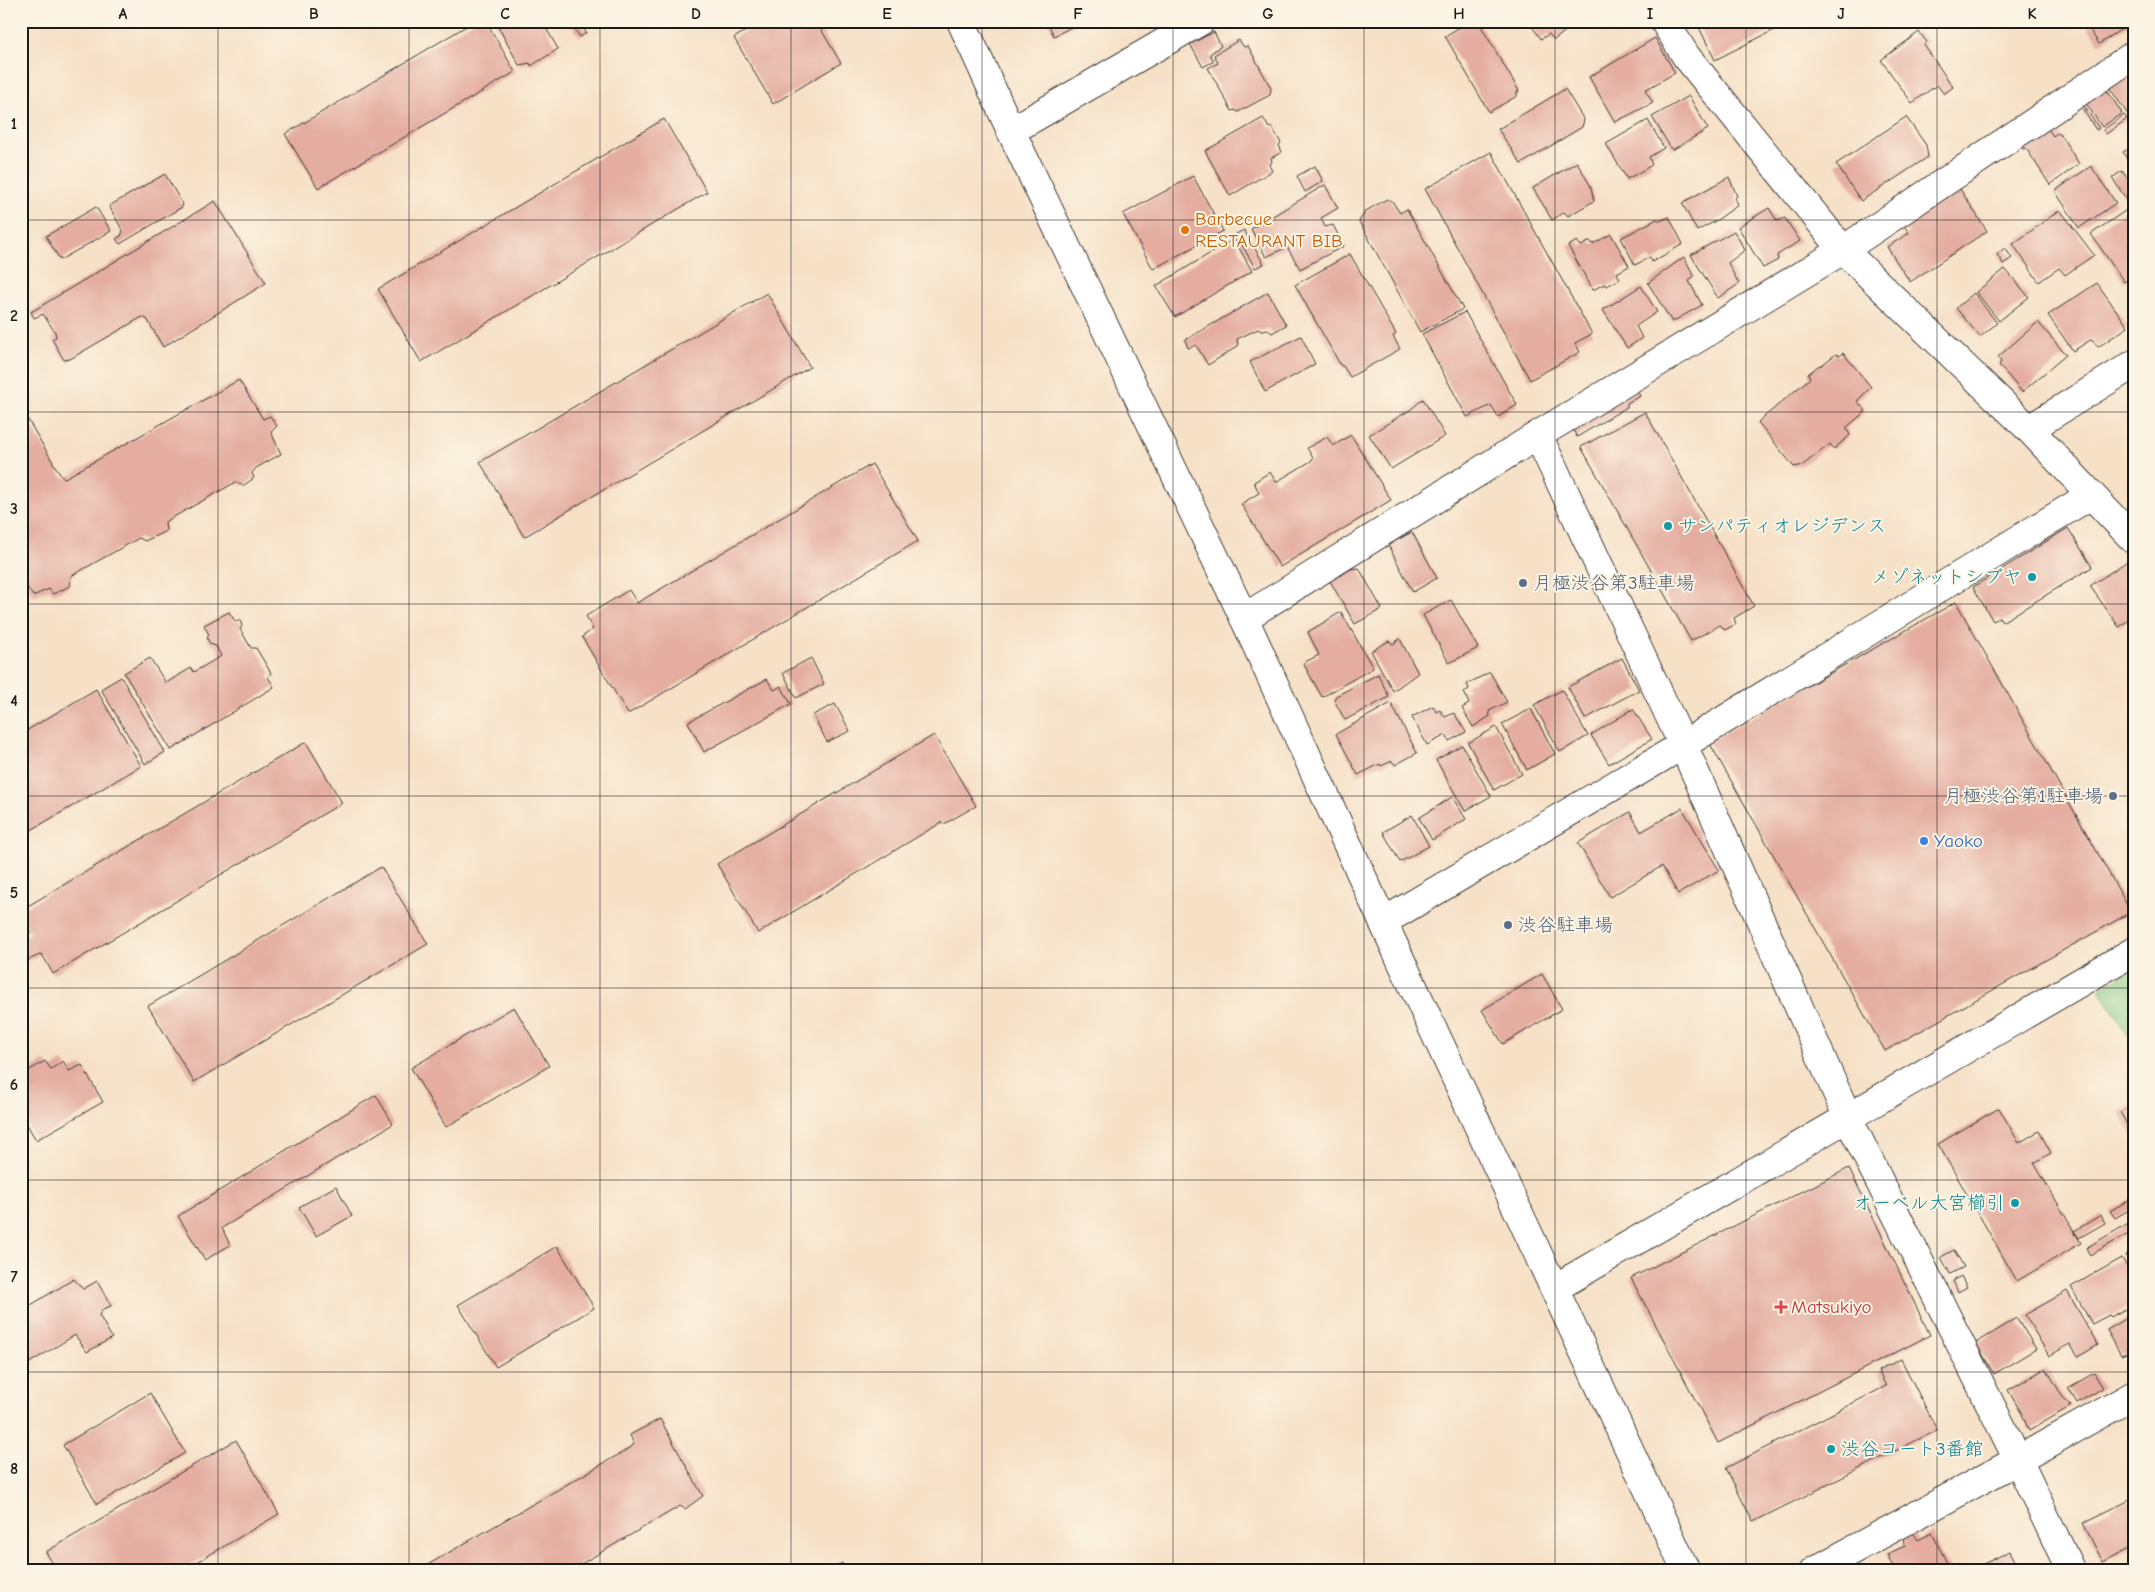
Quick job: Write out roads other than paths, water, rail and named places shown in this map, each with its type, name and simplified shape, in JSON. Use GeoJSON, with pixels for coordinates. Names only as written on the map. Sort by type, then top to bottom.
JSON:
{"type":"FeatureCollection","features":[{"type":"Feature","properties":{"kind":"street"},"geometry":{"type":"LineString","coordinates":[[961,21],[1011,131],[1244,618],[1383,922],[1686,1571]]}},
{"type":"Feature","properties":{"kind":"street"},"geometry":{"type":"LineString","coordinates":[[1011,131],[1201,21]]}},
{"type":"Feature","properties":{"kind":"street"},"geometry":{"type":"LineString","coordinates":[[1664,21],[1686,56],[1843,250],[2029,429],[2134,540]]}},
{"type":"Feature","properties":{"kind":"street"},"geometry":{"type":"LineString","coordinates":[[1244,618],[1538,435],[1843,250],[2134,55]]}},
{"type":"Feature","properties":{"kind":"street"},"geometry":{"type":"LineString","coordinates":[[2029,429],[2134,364]]}},
{"type":"Feature","properties":{"kind":"street"},"geometry":{"type":"LineString","coordinates":[[1538,435],[1683,745],[1848,1118],[2018,1460],[2070,1571]]}},
{"type":"Feature","properties":{"kind":"street"},"geometry":{"type":"LineString","coordinates":[[1383,922],[1683,745],[2091,495]]}},
{"type":"Feature","properties":{"kind":"street"},"geometry":{"type":"LineString","coordinates":[[1555,1288],[2134,951]]}},
{"type":"Feature","properties":{"kind":"street"},"geometry":{"type":"LineString","coordinates":[[1814,1571],[2134,1395]]}},
{"type":"Feature","properties":{"kind":"place","name":"Barbecue RESTAURANT BIB"},"geometry":{"type":"Point","coordinates":[1185,230]}},
{"type":"Feature","properties":{"kind":"place","name":"サンパティオレジデンス"},"geometry":{"type":"Point","coordinates":[1668,526]}},
{"type":"Feature","properties":{"kind":"place","name":"メゾネットシブヤ"},"geometry":{"type":"Point","coordinates":[2032,577]}},
{"type":"Feature","properties":{"kind":"place","name":"月極渋谷第3駐車場"},"geometry":{"type":"Point","coordinates":[1523,583]}},
{"type":"Feature","properties":{"kind":"place","name":"月極渋谷第1駐車場"},"geometry":{"type":"Point","coordinates":[2113,796]}},
{"type":"Feature","properties":{"kind":"place","name":"Yaoko"},"geometry":{"type":"Point","coordinates":[1924,841]}},
{"type":"Feature","properties":{"kind":"place","name":"渋谷駐車場"},"geometry":{"type":"Point","coordinates":[1508,925]}},
{"type":"Feature","properties":{"kind":"place","name":"オーベル大宮櫛引"},"geometry":{"type":"Point","coordinates":[2015,1203]}},
{"type":"Feature","properties":{"kind":"place","name":"Matsukiyo"},"geometry":{"type":"Point","coordinates":[1781,1307]}},
{"type":"Feature","properties":{"kind":"place","name":"渋谷コート3番館"},"geometry":{"type":"Point","coordinates":[1831,1449]}}]}
